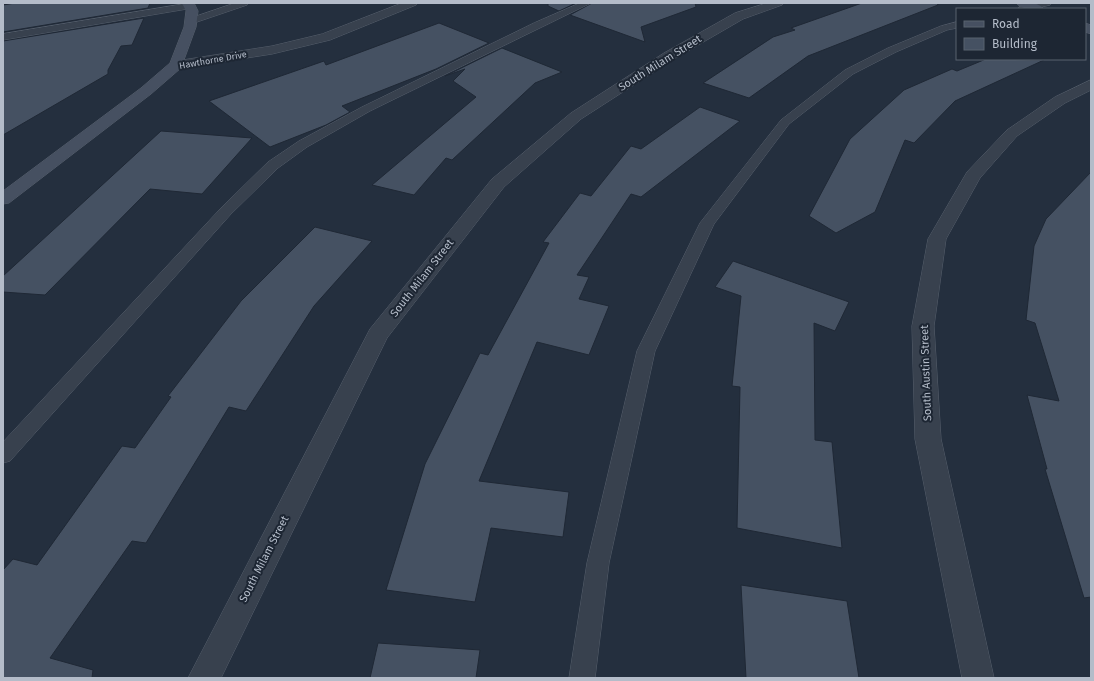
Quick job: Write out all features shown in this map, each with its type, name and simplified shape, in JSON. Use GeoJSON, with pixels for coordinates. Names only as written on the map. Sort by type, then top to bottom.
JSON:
{"type":"FeatureCollection","features":[{"type":"Feature","properties":{"kind":"main road"},"geometry":{"type":"LineString","coordinates":[[176,65],[186,41],[191,21],[192,11],[189,5]]}},
{"type":"Feature","properties":{"kind":"main road","name":"Hawthorne Drive"},"geometry":{"type":"LineString","coordinates":[[3,199],[146,91],[176,65]]}},
{"type":"Feature","properties":{"kind":"street","name":"Hawthorne Drive"},"geometry":{"type":"LineString","coordinates":[[176,65],[272,50],[326,37],[412,3]]}},
{"type":"Feature","properties":{"kind":"street","name":"South Milam Street"},"geometry":{"type":"LineString","coordinates":[[204,678],[378,334],[498,183],[576,116],[669,56],[739,16],[778,3]]}},
{"type":"Feature","properties":{"kind":"street","name":"South Austin Street"},"geometry":{"type":"LineString","coordinates":[[978,678],[928,439],[923,326],[937,239],[972,176],[1012,133],[1060,100],[1091,84]]}},
{"type":"Feature","properties":{"kind":"lane"},"geometry":{"type":"LineString","coordinates":[[191,21],[244,3]]}},
{"type":"Feature","properties":{"kind":"lane"},"geometry":{"type":"LineString","coordinates":[[3,454],[95,356],[226,211],[273,165],[303,144],[366,109],[537,25],[587,3]]}},
{"type":"Feature","properties":{"kind":"lane"},"geometry":{"type":"LineString","coordinates":[[1028,7],[1048,3]]}},
{"type":"Feature","properties":{"kind":"lane"},"geometry":{"type":"LineString","coordinates":[[3,37],[189,5]]}},
{"type":"Feature","properties":{"kind":"lane"},"geometry":{"type":"LineString","coordinates":[[582,678],[598,563],[646,351],[707,223],[785,122],[849,72],[892,50],[944,28],[956,25]]}},
{"type":"Feature","properties":{"kind":"building"},"geometry":{"type":"Polygon","coordinates":[[[15,3],[150,3],[148,8],[3,32],[3,5],[15,3]]]}},
{"type":"Feature","properties":{"kind":"building"},"geometry":{"type":"Polygon","coordinates":[[[548,3],[576,3],[559,11],[548,6],[548,3]]]}},
{"type":"Feature","properties":{"kind":"building"},"geometry":{"type":"Polygon","coordinates":[[[592,3],[695,3],[696,7],[641,27],[645,42],[570,15],[592,3]]]}},
{"type":"Feature","properties":{"kind":"building"},"geometry":{"type":"Polygon","coordinates":[[[862,3],[937,3],[938,5],[808,56],[749,98],[703,83],[773,37],[795,30],[791,28],[862,3]]]}},
{"type":"Feature","properties":{"kind":"building"},"geometry":{"type":"Polygon","coordinates":[[[144,18],[132,45],[121,46],[108,70],[108,74],[3,135],[3,41],[144,18]]]}},
{"type":"Feature","properties":{"kind":"building"},"geometry":{"type":"Polygon","coordinates":[[[439,23],[489,43],[436,69],[342,106],[350,112],[326,125],[270,147],[209,101],[324,61],[326,65],[439,23]]]}},
{"type":"Feature","properties":{"kind":"building"},"geometry":{"type":"Polygon","coordinates":[[[502,48],[562,72],[535,83],[452,160],[446,158],[414,195],[372,185],[476,97],[453,81],[465,69],[445,76],[502,48]]]}},
{"type":"Feature","properties":{"kind":"building"},"geometry":{"type":"Polygon","coordinates":[[[984,60],[1044,60],[955,101],[914,143],[905,140],[875,212],[836,233],[809,216],[850,139],[904,90],[952,69],[957,71],[984,60]]]}},
{"type":"Feature","properties":{"kind":"building"},"geometry":{"type":"Polygon","coordinates":[[[700,107],[740,121],[641,197],[631,194],[577,275],[589,277],[579,299],[609,306],[589,355],[537,342],[479,481],[569,492],[563,537],[491,528],[475,602],[386,590],[425,464],[480,353],[488,355],[549,243],[543,242],[580,193],[591,196],[631,146],[641,149],[700,107]]]}},
{"type":"Feature","properties":{"kind":"building"},"geometry":{"type":"Polygon","coordinates":[[[161,131],[252,138],[202,194],[150,189],[45,295],[3,292],[3,276],[161,131]]]}},
{"type":"Feature","properties":{"kind":"building"},"geometry":{"type":"Polygon","coordinates":[[[1091,172],[1091,597],[1084,598],[1045,469],[1047,469],[1027,395],[1059,401],[1035,323],[1026,320],[1034,246],[1046,219],[1091,172]]]}},
{"type":"Feature","properties":{"kind":"building"},"geometry":{"type":"Polygon","coordinates":[[[315,227],[372,241],[314,306],[246,411],[229,407],[146,543],[132,541],[50,658],[93,670],[92,678],[3,678],[3,570],[13,559],[37,565],[122,446],[135,448],[171,397],[168,396],[241,301],[315,227]]]}},
{"type":"Feature","properties":{"kind":"building"},"geometry":{"type":"Polygon","coordinates":[[[733,261],[849,302],[835,331],[814,323],[815,440],[832,442],[842,548],[737,528],[740,387],[732,386],[741,296],[715,287],[733,261]]]}},
{"type":"Feature","properties":{"kind":"building"},"geometry":{"type":"Polygon","coordinates":[[[741,585],[847,601],[859,678],[746,678],[741,585]]]}},
{"type":"Feature","properties":{"kind":"building"},"geometry":{"type":"Polygon","coordinates":[[[378,643],[480,650],[476,678],[370,678],[378,643]]]}}]}
